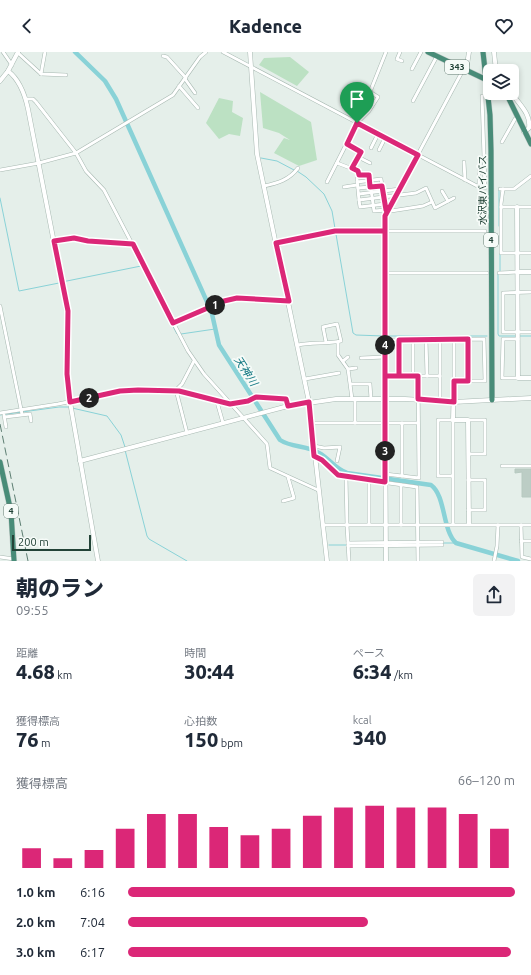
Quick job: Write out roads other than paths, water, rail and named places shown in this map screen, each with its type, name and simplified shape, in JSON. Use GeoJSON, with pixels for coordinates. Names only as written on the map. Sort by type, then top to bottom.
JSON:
{"type":"FeatureCollection","features":[{"type":"Feature","properties":{"kind":"highway","name":"343"},"geometry":{"type":"LineString","coordinates":[[428,52],[465,71],[483,78]]}},
{"type":"Feature","properties":{"kind":"highway","name":"水沢東バイパス"},"geometry":{"type":"LineString","coordinates":[[483,52],[485,64]]}},
{"type":"Feature","properties":{"kind":"highway","name":"水沢東バイパス"},"geometry":{"type":"LineString","coordinates":[[489,100],[491,151],[492,400]]}},
{"type":"Feature","properties":{"kind":"highway"},"geometry":{"type":"LineString","coordinates":[[509,100],[531,144]]}},
{"type":"Feature","properties":{"kind":"highway","name":"4"},"geometry":{"type":"LineString","coordinates":[[0,462],[11,512],[14,560]]}},
{"type":"Feature","properties":{"kind":"street"},"geometry":{"type":"LineString","coordinates":[[3,52],[12,65]]}},
{"type":"Feature","properties":{"kind":"street"},"geometry":{"type":"LineString","coordinates":[[0,81],[12,65],[18,52],[41,74],[66,75]]}},
{"type":"Feature","properties":{"kind":"street"},"geometry":{"type":"LineString","coordinates":[[41,74],[45,52]]}},
{"type":"Feature","properties":{"kind":"street"},"geometry":{"type":"LineString","coordinates":[[0,170],[39,163],[76,153],[173,95],[200,57],[206,52]]}},
{"type":"Feature","properties":{"kind":"street"},"geometry":{"type":"LineString","coordinates":[[223,52],[465,180],[479,187],[485,188],[482,96]]}},
{"type":"Feature","properties":{"kind":"street"},"geometry":{"type":"LineString","coordinates":[[250,52],[256,141],[309,402],[327,561]]}},
{"type":"Feature","properties":{"kind":"street"},"geometry":{"type":"LineString","coordinates":[[327,182],[357,123],[369,111],[378,97],[370,92],[386,52]]}},
{"type":"Feature","properties":{"kind":"street"},"geometry":{"type":"LineString","coordinates":[[400,52],[397,59],[402,61]]}},
{"type":"Feature","properties":{"kind":"street"},"geometry":{"type":"LineString","coordinates":[[412,68],[421,52]]}},
{"type":"Feature","properties":{"kind":"street"},"geometry":{"type":"LineString","coordinates":[[386,561],[385,216],[465,71],[469,52]]}},
{"type":"Feature","properties":{"kind":"street"},"geometry":{"type":"LineString","coordinates":[[494,52],[495,64]]}},
{"type":"Feature","properties":{"kind":"street"},"geometry":{"type":"LineString","coordinates":[[163,56],[167,57],[196,93]]}},
{"type":"Feature","properties":{"kind":"street"},"geometry":{"type":"LineString","coordinates":[[414,101],[437,56]]}},
{"type":"Feature","properties":{"kind":"street"},"geometry":{"type":"LineString","coordinates":[[8,71],[15,77],[26,99],[68,311],[67,374],[70,402],[98,561]]}},
{"type":"Feature","properties":{"kind":"street"},"geometry":{"type":"LineString","coordinates":[[179,86],[198,108]]}},
{"type":"Feature","properties":{"kind":"street"},"geometry":{"type":"LineString","coordinates":[[26,99],[33,99],[36,102],[76,153],[86,171],[104,190],[194,361],[266,444],[270,468],[318,490]]}},
{"type":"Feature","properties":{"kind":"street"},"geometry":{"type":"LineString","coordinates":[[517,100],[530,117],[531,122],[529,128],[524,132]]}},
{"type":"Feature","properties":{"kind":"street"},"geometry":{"type":"LineString","coordinates":[[502,142],[515,119],[518,118]]}},
{"type":"Feature","properties":{"kind":"street"},"geometry":{"type":"LineString","coordinates":[[371,148],[378,134]]}},
{"type":"Feature","properties":{"kind":"street"},"geometry":{"type":"LineString","coordinates":[[379,150],[385,138]]}},
{"type":"Feature","properties":{"kind":"street"},"geometry":{"type":"LineString","coordinates":[[347,144],[361,152],[352,168]]}},
{"type":"Feature","properties":{"kind":"street"},"geometry":{"type":"LineString","coordinates":[[358,157],[370,163]]}},
{"type":"Feature","properties":{"kind":"street"},"geometry":{"type":"LineString","coordinates":[[479,161],[479,187]]}},
{"type":"Feature","properties":{"kind":"street"},"geometry":{"type":"LineString","coordinates":[[464,162],[465,180]]}},
{"type":"Feature","properties":{"kind":"street"},"geometry":{"type":"LineString","coordinates":[[337,163],[358,171],[359,175],[357,185],[360,207],[385,204]]}},
{"type":"Feature","properties":{"kind":"street"},"geometry":{"type":"LineString","coordinates":[[264,186],[281,182],[293,174],[298,168]]}},
{"type":"Feature","properties":{"kind":"street"},"geometry":{"type":"LineString","coordinates":[[359,175],[369,175],[371,199],[374,211],[423,206],[432,202]]}},
{"type":"Feature","properties":{"kind":"street"},"geometry":{"type":"LineString","coordinates":[[531,176],[514,189],[501,189],[501,253],[531,253]]}},
{"type":"Feature","properties":{"kind":"street"},"geometry":{"type":"LineString","coordinates":[[357,185],[381,179],[383,197],[387,210]]}},
{"type":"Feature","properties":{"kind":"street"},"geometry":{"type":"LineString","coordinates":[[344,186],[382,186]]}},
{"type":"Feature","properties":{"kind":"street"},"geometry":{"type":"LineString","coordinates":[[359,200],[416,193],[426,188],[435,208],[454,198]]}},
{"type":"Feature","properties":{"kind":"street"},"geometry":{"type":"LineString","coordinates":[[358,194],[400,190]]}},
{"type":"Feature","properties":{"kind":"street"},"geometry":{"type":"LineString","coordinates":[[442,191],[448,201]]}},
{"type":"Feature","properties":{"kind":"street"},"geometry":{"type":"LineString","coordinates":[[501,207],[531,207]]}},
{"type":"Feature","properties":{"kind":"street"},"geometry":{"type":"LineString","coordinates":[[517,207],[518,378]]}},
{"type":"Feature","properties":{"kind":"street"},"geometry":{"type":"LineString","coordinates":[[276,243],[336,231],[485,231]]}},
{"type":"Feature","properties":{"kind":"street"},"geometry":{"type":"LineString","coordinates":[[54,241],[74,238],[88,241],[133,244]]}},
{"type":"Feature","properties":{"kind":"street"},"geometry":{"type":"LineString","coordinates":[[385,273],[487,272]]}},
{"type":"Feature","properties":{"kind":"street"},"geometry":{"type":"LineString","coordinates":[[499,272],[531,272]]}},
{"type":"Feature","properties":{"kind":"street"},"geometry":{"type":"LineString","coordinates":[[531,292],[503,293],[503,332],[531,332]]}},
{"type":"Feature","properties":{"kind":"street"},"geometry":{"type":"LineString","coordinates":[[173,323],[212,306],[237,298],[289,301]]}},
{"type":"Feature","properties":{"kind":"street"},"geometry":{"type":"LineString","coordinates":[[0,306],[22,411]]}},
{"type":"Feature","properties":{"kind":"street"},"geometry":{"type":"LineString","coordinates":[[326,342],[323,327],[337,324],[341,341],[338,342],[338,355],[348,369],[354,399],[355,424]]}},
{"type":"Feature","properties":{"kind":"street"},"geometry":{"type":"LineString","coordinates":[[385,337],[399,340],[484,339],[485,381],[454,381]]}},
{"type":"Feature","properties":{"kind":"street"},"geometry":{"type":"LineString","coordinates":[[468,339],[468,381]]}},
{"type":"Feature","properties":{"kind":"street"},"geometry":{"type":"LineString","coordinates":[[518,339],[503,339],[502,378],[531,378]]}},
{"type":"Feature","properties":{"kind":"street"},"geometry":{"type":"LineString","coordinates":[[399,340],[399,376]]}},
{"type":"Feature","properties":{"kind":"street"},"geometry":{"type":"LineString","coordinates":[[413,340],[413,376]]}},
{"type":"Feature","properties":{"kind":"street"},"geometry":{"type":"LineString","coordinates":[[426,340],[427,376]]}},
{"type":"Feature","properties":{"kind":"street"},"geometry":{"type":"LineString","coordinates":[[440,340],[440,401]]}},
{"type":"Feature","properties":{"kind":"street"},"geometry":{"type":"LineString","coordinates":[[453,524],[454,340]]}},
{"type":"Feature","properties":{"kind":"street"},"geometry":{"type":"LineString","coordinates":[[298,345],[312,342],[318,344],[338,342]]}},
{"type":"Feature","properties":{"kind":"street"},"geometry":{"type":"LineString","coordinates":[[343,361],[348,357]]}},
{"type":"Feature","properties":{"kind":"street"},"geometry":{"type":"LineString","coordinates":[[360,358],[385,357]]}},
{"type":"Feature","properties":{"kind":"street"},"geometry":{"type":"LineString","coordinates":[[176,390],[182,384],[194,361]]}},
{"type":"Feature","properties":{"kind":"street"},"geometry":{"type":"LineString","coordinates":[[348,369],[356,368]]}},
{"type":"Feature","properties":{"kind":"street"},"geometry":{"type":"LineString","coordinates":[[305,379],[338,373]]}},
{"type":"Feature","properties":{"kind":"street"},"geometry":{"type":"LineString","coordinates":[[385,376],[440,376]]}},
{"type":"Feature","properties":{"kind":"street"},"geometry":{"type":"LineString","coordinates":[[385,474],[418,478],[418,376]]}},
{"type":"Feature","properties":{"kind":"street"},"geometry":{"type":"LineString","coordinates":[[351,384],[370,384],[371,399]]}},
{"type":"Feature","properties":{"kind":"street"},"geometry":{"type":"LineString","coordinates":[[6,427],[3,414],[127,390],[176,390],[230,404],[248,401],[256,397],[286,399],[288,406]]}},
{"type":"Feature","properties":{"kind":"street"},"geometry":{"type":"LineString","coordinates":[[176,390],[188,433]]}},
{"type":"Feature","properties":{"kind":"street"},"geometry":{"type":"LineString","coordinates":[[80,461],[288,406],[309,402],[385,398],[454,402],[531,398]]}},
{"type":"Feature","properties":{"kind":"street"},"geometry":{"type":"LineString","coordinates":[[218,402],[224,423]]}},
{"type":"Feature","properties":{"kind":"street"},"geometry":{"type":"LineString","coordinates":[[22,411],[30,414],[31,421]]}},
{"type":"Feature","properties":{"kind":"street"},"geometry":{"type":"LineString","coordinates":[[453,476],[438,476],[438,420],[485,420],[485,454],[468,454]]}},
{"type":"Feature","properties":{"kind":"street"},"geometry":{"type":"LineString","coordinates":[[468,420],[469,524]]}},
{"type":"Feature","properties":{"kind":"street"},"geometry":{"type":"LineString","coordinates":[[311,423],[418,423]]}},
{"type":"Feature","properties":{"kind":"street"},"geometry":{"type":"LineString","coordinates":[[402,424],[402,476]]}},
{"type":"Feature","properties":{"kind":"street"},"geometry":{"type":"LineString","coordinates":[[314,446],[324,448],[340,447],[337,461]]}},
{"type":"Feature","properties":{"kind":"street"},"geometry":{"type":"LineString","coordinates":[[314,456],[322,460],[338,475],[417,487],[418,561]]}},
{"type":"Feature","properties":{"kind":"street"},"geometry":{"type":"LineString","coordinates":[[502,466],[531,466]]}},
{"type":"Feature","properties":{"kind":"street"},"geometry":{"type":"LineString","coordinates":[[283,501],[294,498],[288,477]]}},
{"type":"Feature","properties":{"kind":"street"},"geometry":{"type":"LineString","coordinates":[[346,477],[349,561]]}},
{"type":"Feature","properties":{"kind":"street"},"geometry":{"type":"LineString","coordinates":[[369,480],[369,524]]}},
{"type":"Feature","properties":{"kind":"street"},"geometry":{"type":"LineString","coordinates":[[468,480],[485,480],[485,510],[468,510]]}},
{"type":"Feature","properties":{"kind":"street"},"geometry":{"type":"LineString","coordinates":[[401,485],[402,525]]}},
{"type":"Feature","properties":{"kind":"street"},"geometry":{"type":"LineString","coordinates":[[323,525],[531,525]]}},
{"type":"Feature","properties":{"kind":"street"},"geometry":{"type":"LineString","coordinates":[[494,560],[498,525]]}},
{"type":"Feature","properties":{"kind":"street"},"geometry":{"type":"LineString","coordinates":[[521,525],[522,557],[531,559]]}},
{"type":"Feature","properties":{"kind":"street"},"geometry":{"type":"LineString","coordinates":[[521,541],[531,541]]}},
{"type":"Feature","properties":{"kind":"street"},"geometry":{"type":"LineString","coordinates":[[348,544],[442,543]]}},
{"type":"Feature","properties":{"kind":"street"},"geometry":{"type":"LineString","coordinates":[[0,557],[14,560]]}},
{"type":"Feature","properties":{"kind":"waterway","name":"天神川"},"geometry":{"type":"LineString","coordinates":[[75,52],[105,81],[116,99],[208,304],[212,314],[219,345],[280,440],[285,443],[314,450],[323,455],[339,469],[347,473],[431,485],[436,490],[442,505],[448,530],[456,543],[518,561]]}},
{"type":"Feature","properties":{"kind":"waterway"},"geometry":{"type":"LineString","coordinates":[[261,158],[277,161],[294,170]]}},
{"type":"Feature","properties":{"kind":"waterway"},"geometry":{"type":"LineString","coordinates":[[297,171],[306,177],[324,194],[332,211],[353,333],[356,335],[383,336]]}},
{"type":"Feature","properties":{"kind":"waterway"},"geometry":{"type":"LineString","coordinates":[[499,190],[499,226]]}},
{"type":"Feature","properties":{"kind":"waterway"},"geometry":{"type":"LineString","coordinates":[[0,198],[19,291],[59,283]]}},
{"type":"Feature","properties":{"kind":"waterway"},"geometry":{"type":"LineString","coordinates":[[500,253],[500,271]]}},
{"type":"Feature","properties":{"kind":"waterway"},"geometry":{"type":"LineString","coordinates":[[62,282],[141,266],[178,334]]}},
{"type":"Feature","properties":{"kind":"waterway"},"geometry":{"type":"LineString","coordinates":[[498,274],[498,334],[499,336],[516,336]]}},
{"type":"Feature","properties":{"kind":"waterway"},"geometry":{"type":"LineString","coordinates":[[181,334],[215,329]]}},
{"type":"Feature","properties":{"kind":"waterway"},"geometry":{"type":"LineString","coordinates":[[386,336],[487,336]]}},
{"type":"Feature","properties":{"kind":"waterway"},"geometry":{"type":"LineString","coordinates":[[519,336],[531,336]]}},
{"type":"Feature","properties":{"kind":"waterway"},"geometry":{"type":"LineString","coordinates":[[0,415],[69,407]]}},
{"type":"Feature","properties":{"kind":"waterway"},"geometry":{"type":"LineString","coordinates":[[72,408],[107,416],[121,435],[125,447]]}},
{"type":"Feature","properties":{"kind":"waterway"},"geometry":{"type":"LineString","coordinates":[[125,450],[147,536],[149,539],[187,561]]}},
{"type":"Feature","properties":{"kind":"waterway"},"geometry":{"type":"LineString","coordinates":[[442,543],[456,543]]}},
{"type":"Feature","properties":{"kind":"waterway"},"geometry":{"type":"LineString","coordinates":[[329,545],[346,545]]}},
{"type":"Feature","properties":{"kind":"railway"},"geometry":{"type":"LineString","coordinates":[[0,424],[28,561]]}}]}
